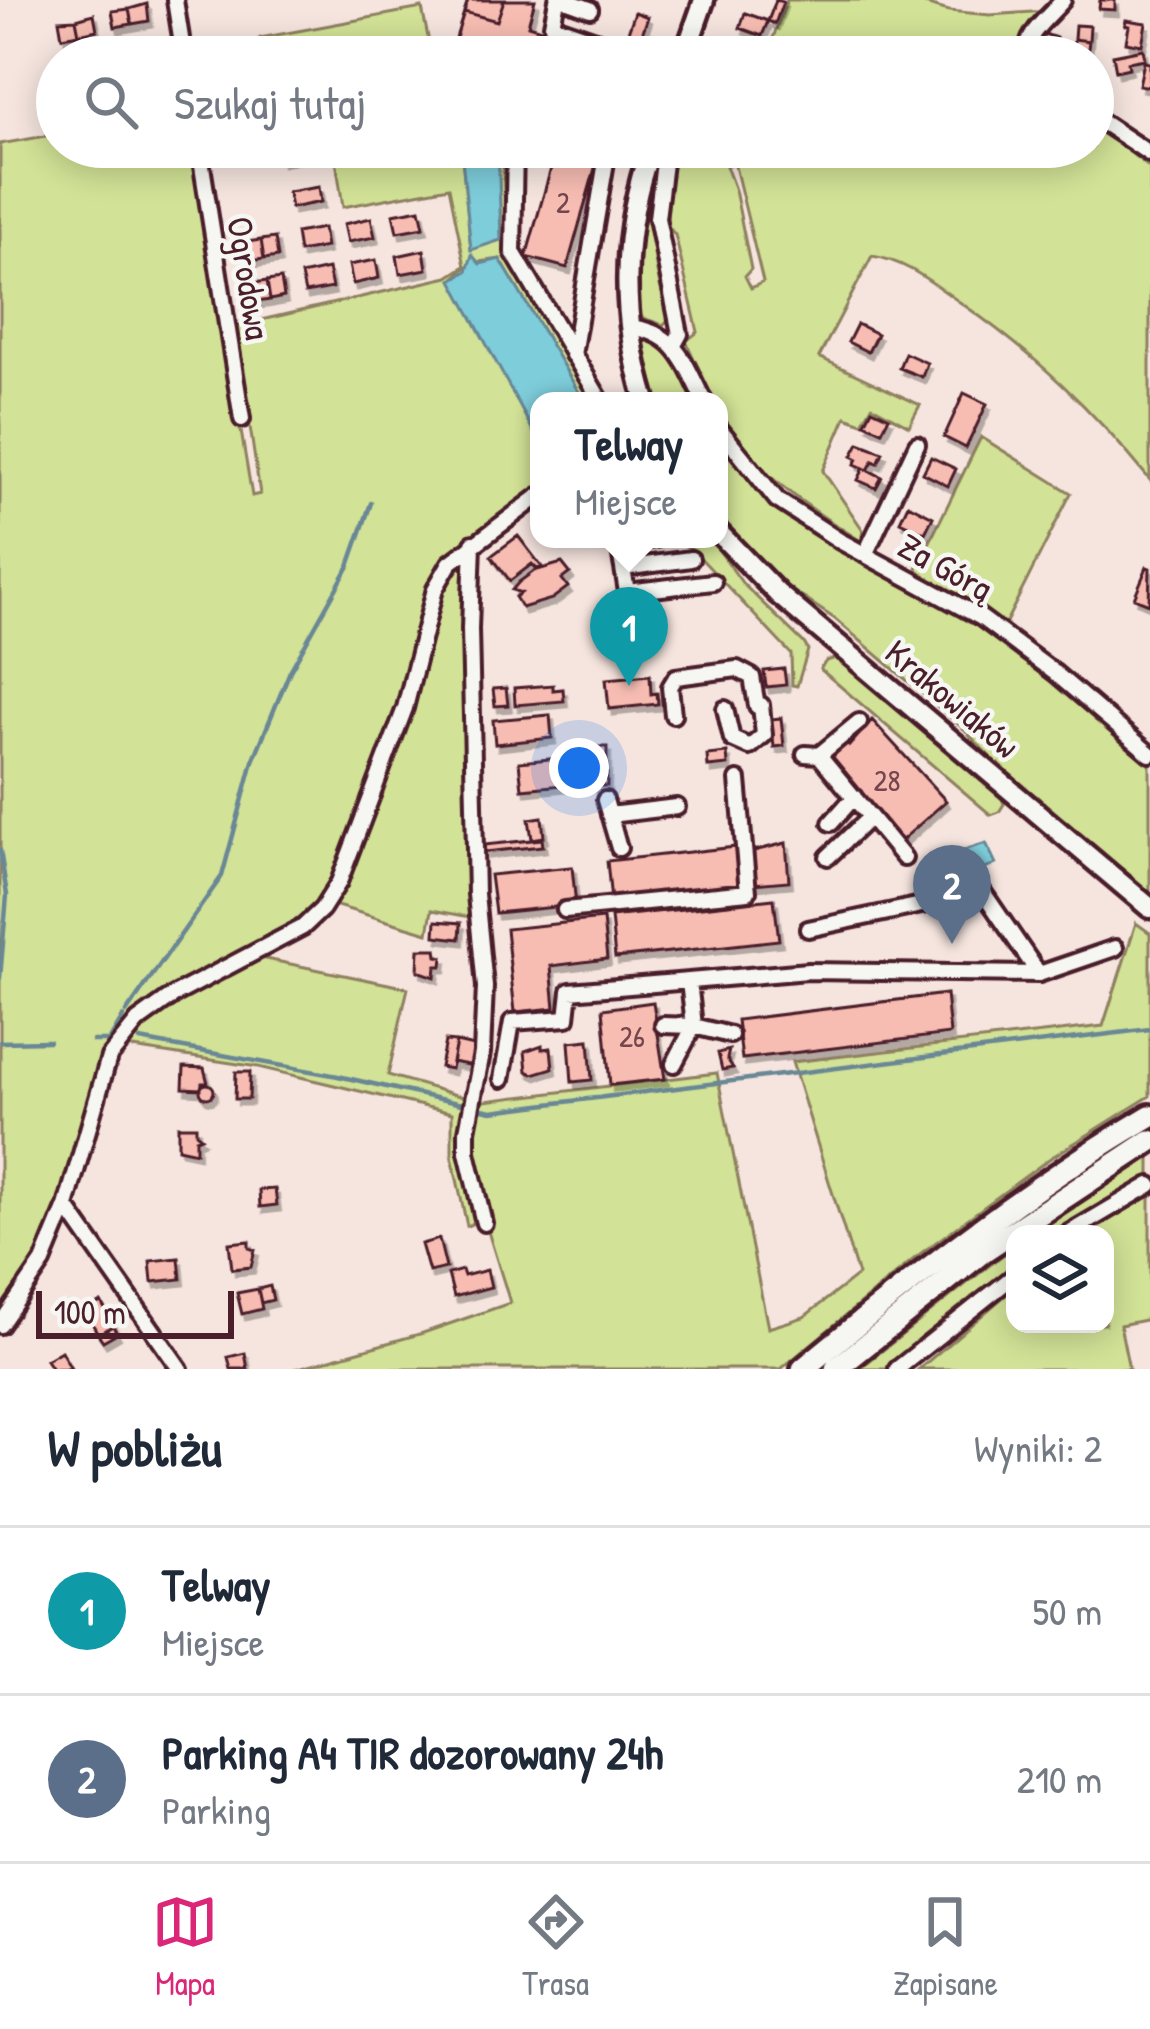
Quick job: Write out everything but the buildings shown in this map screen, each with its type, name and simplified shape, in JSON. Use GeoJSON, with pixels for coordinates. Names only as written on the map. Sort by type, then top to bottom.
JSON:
{"type":"FeatureCollection","features":[{"type":"Feature","properties":{"kind":"highway"},"geometry":{"type":"LineString","coordinates":[[803,1369],[1023,1196],[1150,1116]]}},
{"type":"Feature","properties":{"kind":"highway"},"geometry":{"type":"LineString","coordinates":[[836,1369],[985,1250],[1150,1141]]}},
{"type":"Feature","properties":{"kind":"main road"},"geometry":{"type":"LineString","coordinates":[[691,36],[704,0]]}},
{"type":"Feature","properties":{"kind":"main road"},"geometry":{"type":"LineString","coordinates":[[644,392],[626,294],[630,223],[645,168]]}},
{"type":"Feature","properties":{"kind":"main road","name":"Krakowiaków"},"geometry":{"type":"LineString","coordinates":[[728,542],[778,594],[1150,908]]}},
{"type":"Feature","properties":{"kind":"street"},"geometry":{"type":"LineString","coordinates":[[176,0],[181,36]]}},
{"type":"Feature","properties":{"kind":"street"},"geometry":{"type":"LineString","coordinates":[[581,36],[551,26],[561,0],[590,9]]}},
{"type":"Feature","properties":{"kind":"street"},"geometry":{"type":"LineString","coordinates":[[1031,36],[1064,0]]}},
{"type":"Feature","properties":{"kind":"street"},"geometry":{"type":"LineString","coordinates":[[1114,130],[1150,154]]}},
{"type":"Feature","properties":{"kind":"street","name":"Ogrodowa"},"geometry":{"type":"LineString","coordinates":[[202,168],[242,419]]}},
{"type":"Feature","properties":{"kind":"street"},"geometry":{"type":"LineString","coordinates":[[515,168],[513,252],[596,392]]}},
{"type":"Feature","properties":{"kind":"street"},"geometry":{"type":"LineString","coordinates":[[573,355],[605,168]]}},
{"type":"Feature","properties":{"kind":"street"},"geometry":{"type":"LineString","coordinates":[[663,168],[657,218],[680,334],[674,345]]}},
{"type":"Feature","properties":{"kind":"street"},"geometry":{"type":"LineString","coordinates":[[629,327],[652,329],[674,345],[699,392]]}},
{"type":"Feature","properties":{"kind":"street","name":"Za Górą"},"geometry":{"type":"LineString","coordinates":[[728,439],[777,500],[865,555],[980,617],[1150,754]]}},
{"type":"Feature","properties":{"kind":"street"},"geometry":{"type":"LineString","coordinates":[[865,555],[917,444]]}},
{"type":"Feature","properties":{"kind":"street"},"geometry":{"type":"LineString","coordinates":[[0,1325],[43,1262],[66,1206],[109,1057],[138,1021],[174,995],[302,927],[322,909],[339,882],[405,708],[435,589],[450,562],[530,502]]}},
{"type":"Feature","properties":{"kind":"street"},"geometry":{"type":"LineString","coordinates":[[473,543],[470,629],[476,894],[484,987],[482,1053],[467,1152],[484,1223]]}},
{"type":"Feature","properties":{"kind":"street"},"geometry":{"type":"LineString","coordinates":[[619,548],[628,598],[713,582]]}},
{"type":"Feature","properties":{"kind":"street"},"geometry":{"type":"LineString","coordinates":[[623,568],[691,559]]}},
{"type":"Feature","properties":{"kind":"street"},"geometry":{"type":"LineString","coordinates":[[673,715],[670,687],[676,677],[737,669],[752,677],[764,735],[750,747],[732,740],[725,709]]}},
{"type":"Feature","properties":{"kind":"street"},"geometry":{"type":"LineString","coordinates":[[860,722],[812,754],[904,858]]}},
{"type":"Feature","properties":{"kind":"street"},"geometry":{"type":"LineString","coordinates":[[565,910],[748,892],[738,780]]}},
{"type":"Feature","properties":{"kind":"street"},"geometry":{"type":"LineString","coordinates":[[831,823],[854,797]]}},
{"type":"Feature","properties":{"kind":"street"},"geometry":{"type":"LineString","coordinates":[[619,848],[607,807],[677,807]]}},
{"type":"Feature","properties":{"kind":"street"},"geometry":{"type":"LineString","coordinates":[[828,856],[870,817]]}},
{"type":"Feature","properties":{"kind":"street"},"geometry":{"type":"LineString","coordinates":[[808,929],[983,892],[1039,974]]}},
{"type":"Feature","properties":{"kind":"street"},"geometry":{"type":"LineString","coordinates":[[502,1079],[512,1022],[567,1018],[570,991],[808,971],[1039,974],[1114,948]]}},
{"type":"Feature","properties":{"kind":"street"},"geometry":{"type":"LineString","coordinates":[[674,1064],[694,1026],[689,981]]}},
{"type":"Feature","properties":{"kind":"street"},"geometry":{"type":"LineString","coordinates":[[664,1025],[730,1035]]}},
{"type":"Feature","properties":{"kind":"street"},"geometry":{"type":"LineString","coordinates":[[1082,1225],[1150,1185]]}},
{"type":"Feature","properties":{"kind":"street"},"geometry":{"type":"LineString","coordinates":[[66,1206],[180,1369]]}},
{"type":"Feature","properties":{"kind":"street"},"geometry":{"type":"LineString","coordinates":[[897,1369],[1006,1282]]}},
{"type":"Feature","properties":{"kind":"green space"},"geometry":{"type":"Polygon","coordinates":[[[787,0],[911,0],[949,11],[990,15],[1047,11],[1025,36],[774,36],[787,0]]]}},
{"type":"Feature","properties":{"kind":"green space"},"geometry":{"type":"Polygon","coordinates":[[[422,8],[428,36],[271,36],[422,8]]]}},
{"type":"Feature","properties":{"kind":"green space"},"geometry":{"type":"Polygon","coordinates":[[[36,138],[36,168],[197,168],[252,496],[260,494],[235,326],[448,277],[465,266],[449,187],[343,207],[337,168],[463,168],[471,249],[501,240],[499,168],[503,168],[507,257],[585,392],[579,392],[500,259],[471,263],[453,279],[530,425],[530,492],[448,554],[434,578],[424,599],[398,707],[317,905],[147,1005],[111,1047],[90,1095],[57,1216],[0,1317],[0,144],[36,138]]]}},
{"type":"Feature","properties":{"kind":"green space"},"geometry":{"type":"Polygon","coordinates":[[[1114,140],[1150,168],[1150,480],[1107,430],[1014,343],[919,274],[872,256],[819,357],[920,405],[909,426],[872,406],[862,423],[846,417],[823,471],[863,530],[861,541],[775,481],[736,441],[728,427],[728,392],[709,392],[686,341],[698,332],[675,235],[667,225],[670,168],[727,168],[751,269],[745,276],[751,288],[763,282],[735,168],[1114,168],[1114,140]]]}},
{"type":"Feature","properties":{"kind":"green space"},"geometry":{"type":"Polygon","coordinates":[[[654,168],[661,168],[653,238],[669,319],[663,325],[640,317],[635,299],[634,258],[654,168]]]}},
{"type":"Feature","properties":{"kind":"green space"},"geometry":{"type":"Polygon","coordinates":[[[646,333],[668,344],[693,392],[656,392],[641,339],[646,333]]]}},
{"type":"Feature","properties":{"kind":"green space"},"geometry":{"type":"Polygon","coordinates":[[[981,437],[1071,493],[1004,626],[916,570],[981,437]]]}},
{"type":"Feature","properties":{"kind":"green space"},"geometry":{"type":"Polygon","coordinates":[[[728,448],[739,463],[865,562],[983,628],[1051,675],[1150,759],[1150,892],[1005,773],[964,729],[835,619],[787,587],[728,527],[728,448]]]}},
{"type":"Feature","properties":{"kind":"green space"},"geometry":{"type":"Polygon","coordinates":[[[717,548],[743,584],[804,643],[808,650],[797,686],[792,685],[791,654],[692,549],[717,548]]]}},
{"type":"Feature","properties":{"kind":"green space"},"geometry":{"type":"Polygon","coordinates":[[[468,556],[475,918],[432,910],[428,933],[330,904],[440,595],[468,556]]]}},
{"type":"Feature","properties":{"kind":"green space"},"geometry":{"type":"Polygon","coordinates":[[[837,658],[1001,796],[1004,804],[999,812],[991,815],[820,669],[837,658]]]}},
{"type":"Feature","properties":{"kind":"green space"},"geometry":{"type":"Polygon","coordinates":[[[1136,923],[1150,933],[1150,1096],[1049,1159],[920,1254],[781,1369],[295,1369],[510,1303],[475,1178],[472,1127],[476,1102],[717,1073],[768,1328],[804,1317],[858,1275],[792,1062],[1103,1026],[1136,923]]]}},
{"type":"Feature","properties":{"kind":"green space"},"geometry":{"type":"Polygon","coordinates":[[[256,957],[408,988],[388,1075],[470,1099],[467,1113],[480,1220],[467,1226],[452,1156],[452,1113],[258,1067],[126,1047],[168,1005],[256,957]]]}},
{"type":"Feature","properties":{"kind":"green space"},"geometry":{"type":"Polygon","coordinates":[[[1150,1157],[1150,1180],[1074,1225],[1044,1225],[1150,1157]]]}},
{"type":"Feature","properties":{"kind":"green space"},"geometry":{"type":"Polygon","coordinates":[[[1150,1196],[1150,1319],[1120,1325],[1129,1369],[919,1369],[1006,1295],[1006,1333],[1114,1333],[1114,1225],[1100,1225],[1150,1196]]]}},
{"type":"Feature","properties":{"kind":"green space"},"geometry":{"type":"Polygon","coordinates":[[[1006,1252],[1006,1275],[890,1369],[859,1369],[1006,1252]]]}},
{"type":"Feature","properties":{"kind":"water"},"geometry":{"type":"Polygon","coordinates":[[[463,168],[499,168],[501,240],[471,250],[463,168]]]}},
{"type":"Feature","properties":{"kind":"water"},"geometry":{"type":"Polygon","coordinates":[[[472,255],[480,264],[500,259],[579,392],[530,392],[530,425],[452,280],[467,271],[472,255]]]}},
{"type":"Feature","properties":{"kind":"water"},"geometry":{"type":"Polygon","coordinates":[[[986,843],[996,864],[974,874],[964,850],[986,843]]]}},
{"type":"Feature","properties":{"kind":"waterway"},"geometry":{"type":"LineString","coordinates":[[126,1013],[222,876],[253,761],[290,671],[349,566],[371,503]]}},
{"type":"Feature","properties":{"kind":"waterway"},"geometry":{"type":"LineString","coordinates":[[0,850],[7,895],[0,978]]}},
{"type":"Feature","properties":{"kind":"waterway"},"geometry":{"type":"LineString","coordinates":[[109,1041],[123,1017]]}},
{"type":"Feature","properties":{"kind":"waterway"},"geometry":{"type":"LineString","coordinates":[[477,1108],[492,1111],[1150,1029]]}},
{"type":"Feature","properties":{"kind":"waterway"},"geometry":{"type":"LineString","coordinates":[[140,1040],[466,1105]]}},
{"type":"Feature","properties":{"kind":"waterway"},"geometry":{"type":"LineString","coordinates":[[0,1042],[49,1041]]}},
{"type":"Feature","properties":{"kind":"waterway"},"geometry":{"type":"LineString","coordinates":[[93,1041],[113,1041]]}},
{"type":"Feature","properties":{"kind":"place","name":"Telway"},"geometry":{"type":"Point","coordinates":[629,686]}},
{"type":"Feature","properties":{"kind":"place","name":"Parking A4 TIR dozorowany 24h"},"geometry":{"type":"Point","coordinates":[952,944]}}]}
